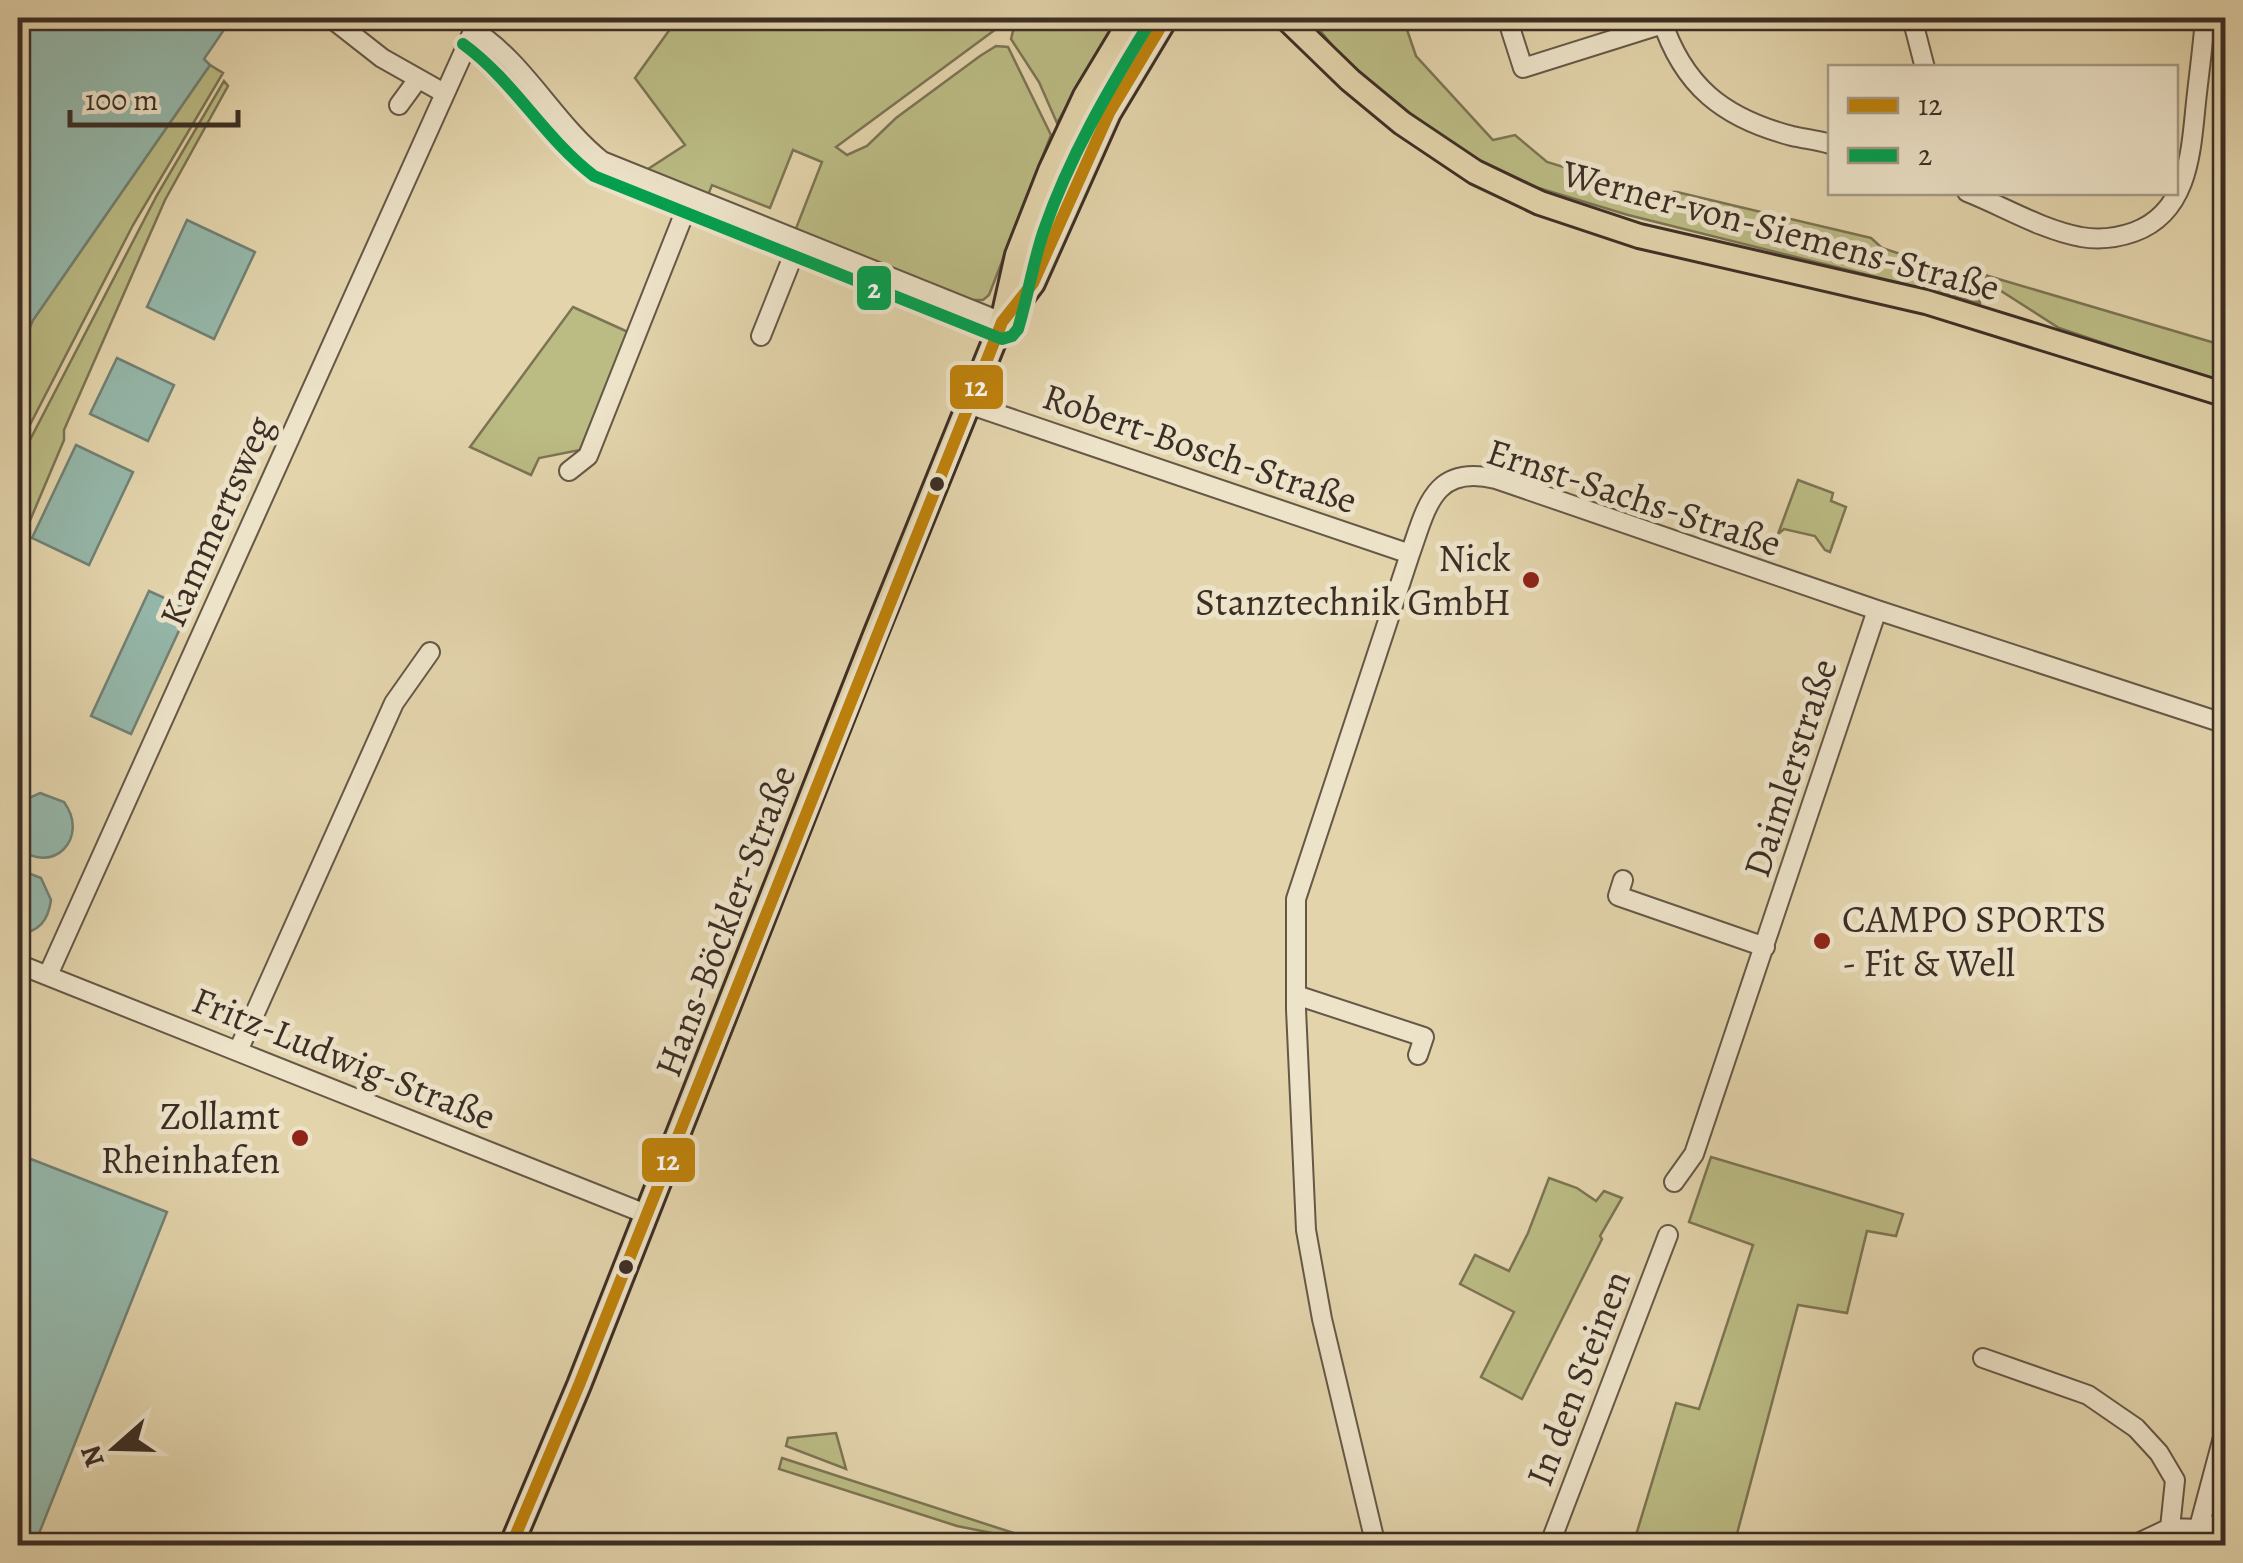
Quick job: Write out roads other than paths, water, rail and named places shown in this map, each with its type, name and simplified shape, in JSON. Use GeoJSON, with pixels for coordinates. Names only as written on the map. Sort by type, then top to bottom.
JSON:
{"type":"FeatureCollection","features":[{"type":"Feature","properties":{"kind":"main road","name":"Hans-Böckler-Straße"},"geometry":{"type":"LineString","coordinates":[[511,1546],[1002,322],[1017,255],[1061,144],[1132,18]]}},
{"type":"Feature","properties":{"kind":"main road","name":"Hans-Böckler-Straße"},"geometry":{"type":"LineString","coordinates":[[1002,322],[1033,283],[1109,113],[1166,18]]}},
{"type":"Feature","properties":{"kind":"main road","name":"Werner-von-Siemens-Straße"},"geometry":{"type":"LineString","coordinates":[[1286,18],[1300,26],[1360,89],[1416,133],[1475,172],[1540,202],[1639,236],[1926,302],[2226,395]]}},
{"type":"Feature","properties":{"kind":"street"},"geometry":{"type":"LineString","coordinates":[[331,18],[382,58],[444,92]]}},
{"type":"Feature","properties":{"kind":"street"},"geometry":{"type":"LineString","coordinates":[[1506,18],[1522,68],[1662,21],[1684,72],[1706,96],[1751,121],[1828,144]]}},
{"type":"Feature","properties":{"kind":"street"},"geometry":{"type":"LineString","coordinates":[[1912,18],[1924,65]]}},
{"type":"Feature","properties":{"kind":"street"},"geometry":{"type":"LineString","coordinates":[[2178,192],[2187,169],[2205,18]]}},
{"type":"Feature","properties":{"kind":"street"},"geometry":{"type":"LineString","coordinates":[[476,24],[565,128],[592,153],[624,172],[1002,322]]}},
{"type":"Feature","properties":{"kind":"street","name":"Kammertsweg"},"geometry":{"type":"LineString","coordinates":[[48,975],[476,24]]}},
{"type":"Feature","properties":{"kind":"street"},"geometry":{"type":"LineString","coordinates":[[399,105],[418,79]]}},
{"type":"Feature","properties":{"kind":"street"},"geometry":{"type":"LineString","coordinates":[[1973,195],[2010,213],[2082,237],[2112,238],[2156,220],[2177,195]]}},
{"type":"Feature","properties":{"kind":"street"},"geometry":{"type":"LineString","coordinates":[[569,470],[588,456],[690,199]]}},
{"type":"Feature","properties":{"kind":"street"},"geometry":{"type":"LineString","coordinates":[[761,336],[799,241]]}},
{"type":"Feature","properties":{"kind":"street","name":"Robert-Bosch-Straße"},"geometry":{"type":"LineString","coordinates":[[968,404],[1410,554]]}},
{"type":"Feature","properties":{"kind":"street","name":"Ernst-Sachs-Straße"},"geometry":{"type":"LineString","coordinates":[[1376,1546],[1322,1319],[1306,1230],[1296,899],[1410,554],[1434,495],[1453,478],[1478,475],[2226,724]]}},
{"type":"Feature","properties":{"kind":"street","name":"Daimlerstraße"},"geometry":{"type":"LineString","coordinates":[[1674,1182],[1694,1154],[1877,610]]}},
{"type":"Feature","properties":{"kind":"street"},"geometry":{"type":"LineString","coordinates":[[238,1051],[394,703],[430,652]]}},
{"type":"Feature","properties":{"kind":"street"},"geometry":{"type":"LineString","coordinates":[[1623,880],[1618,896],[1765,947]]}},
{"type":"Feature","properties":{"kind":"street","name":"Fritz-Ludwig-Straße"},"geometry":{"type":"LineString","coordinates":[[18,964],[646,1214]]}},
{"type":"Feature","properties":{"kind":"street"},"geometry":{"type":"LineString","coordinates":[[1296,994],[1426,1029],[1418,1055]]}},
{"type":"Feature","properties":{"kind":"street","name":"In den Steinen"},"geometry":{"type":"LineString","coordinates":[[1549,1546],[1668,1235]]}},
{"type":"Feature","properties":{"kind":"street"},"geometry":{"type":"LineString","coordinates":[[1983,1358],[2088,1394],[2136,1428],[2159,1453],[2175,1480],[2170,1528]]}},
{"type":"Feature","properties":{"kind":"street"},"geometry":{"type":"LineString","coordinates":[[2198,1533],[2226,1426]]}},
{"type":"Feature","properties":{"kind":"street"},"geometry":{"type":"LineString","coordinates":[[2132,1546],[2170,1528],[2198,1533],[2226,1529]]}},
{"type":"Feature","properties":{"kind":"place","name":"Nick Stanztechnik GmbH"},"geometry":{"type":"Point","coordinates":[1531,580]}},
{"type":"Feature","properties":{"kind":"place","name":"CAMPO SPORTS - Fit & Well"},"geometry":{"type":"Point","coordinates":[1822,941]}},
{"type":"Feature","properties":{"kind":"place","name":"Zollamt Rheinhafen"},"geometry":{"type":"Point","coordinates":[300,1138]}}]}
